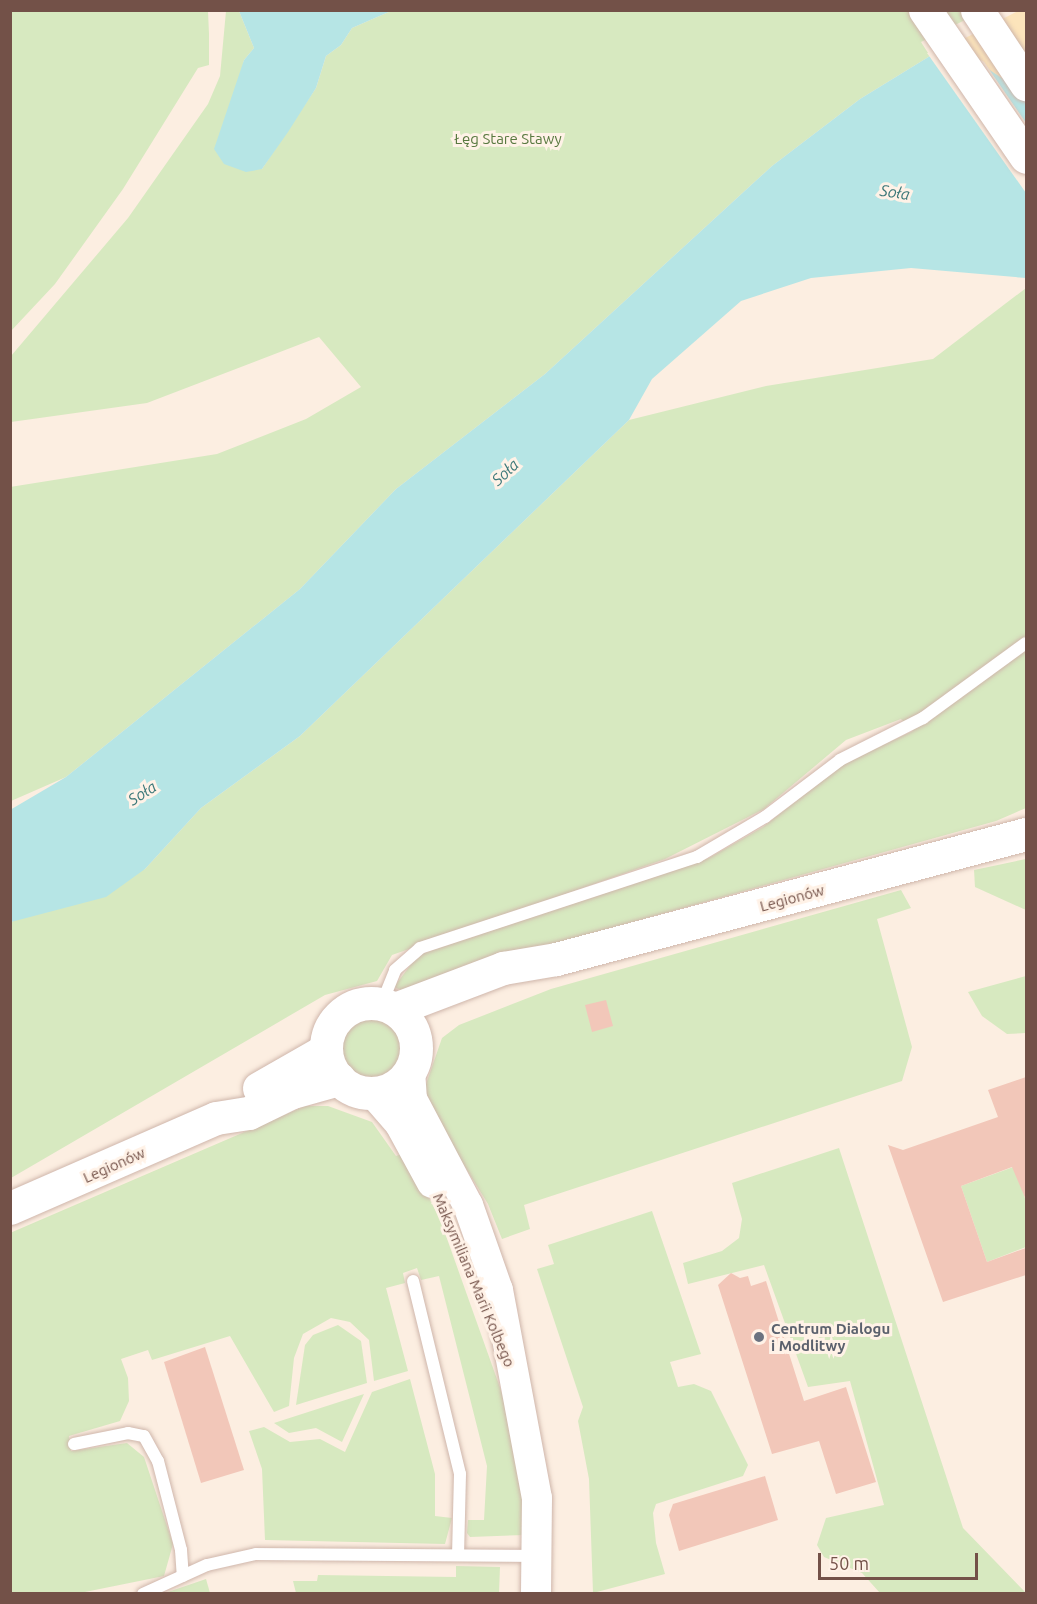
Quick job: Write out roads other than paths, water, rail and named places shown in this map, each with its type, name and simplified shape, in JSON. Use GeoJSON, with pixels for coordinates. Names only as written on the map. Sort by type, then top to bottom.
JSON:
{"type":"FeatureCollection","features":[{"type":"Feature","properties":{"kind":"main road"},"geometry":{"type":"LineString","coordinates":[[926,10],[1026,157]]}},
{"type":"Feature","properties":{"kind":"main road"},"geometry":{"type":"LineString","coordinates":[[977,10],[1026,84]]}},
{"type":"Feature","properties":{"kind":"main road","name":"Legionów"},"geometry":{"type":"LineString","coordinates":[[389,1006],[503,968],[556,959],[1026,834]]}},
{"type":"Feature","properties":{"kind":"main road","name":"Legionów"},"geometry":{"type":"LineString","coordinates":[[413,1058],[440,1016],[556,959]]}},
{"type":"Feature","properties":{"kind":"main road"},"geometry":{"type":"LineString","coordinates":[[354,1005],[389,1006],[406,1019],[413,1058],[401,1082],[373,1093],[332,1065],[327,1036],[342,1013],[354,1005]]}},
{"type":"Feature","properties":{"kind":"main road","name":"Legionów"},"geometry":{"type":"LineString","coordinates":[[10,1208],[216,1118],[249,1113],[292,1092],[332,1065]]}},
{"type":"Feature","properties":{"kind":"street","name":"Maksymiliana Marii Kolbego"},"geometry":{"type":"LineString","coordinates":[[413,1058],[412,1099],[468,1205],[498,1290],[536,1488],[538,1556],[536,1593]]}},
{"type":"Feature","properties":{"kind":"street","name":"Maksymiliana Marii Kolbego"},"geometry":{"type":"LineString","coordinates":[[373,1093],[400,1124],[447,1211],[515,1378]]}},
{"type":"Feature","properties":{"kind":"lane"},"geometry":{"type":"LineString","coordinates":[[389,1006],[395,970],[420,948],[698,857],[765,817],[840,760],[923,718],[1026,643]]}},
{"type":"Feature","properties":{"kind":"lane"},"geometry":{"type":"LineString","coordinates":[[413,1281],[460,1474],[458,1554]]}},
{"type":"Feature","properties":{"kind":"lane"},"geometry":{"type":"LineString","coordinates":[[74,1444],[129,1433],[144,1436],[158,1461],[181,1550],[183,1576]]}},
{"type":"Feature","properties":{"kind":"lane"},"geometry":{"type":"LineString","coordinates":[[145,1593],[183,1576],[256,1554],[538,1556]]}},
{"type":"Feature","properties":{"kind":"water"},"geometry":{"type":"Polygon","coordinates":[[[239,11],[391,11],[352,28],[341,45],[326,56],[316,88],[288,132],[262,169],[246,172],[224,164],[214,149],[244,60],[254,48],[239,11]]]}},
{"type":"Feature","properties":{"kind":"water","name":"Soła"},"geometry":{"type":"Polygon","coordinates":[[[930,56],[968,56],[1025,93],[1026,278],[911,268],[811,278],[741,301],[652,379],[629,420],[300,736],[201,808],[145,869],[106,897],[11,922],[10,810],[66,777],[300,589],[396,489],[545,374],[772,166],[860,99],[930,56]]]}},
{"type":"Feature","properties":{"kind":"place","name":"Centrum Dialogu i Modlitwy"},"geometry":{"type":"Point","coordinates":[759,1337]}},
{"type":"Feature","properties":{"kind":"park label","name":"Łęg Stare Stawy"},"geometry":{"type":"Point","coordinates":[508,139]}}]}
